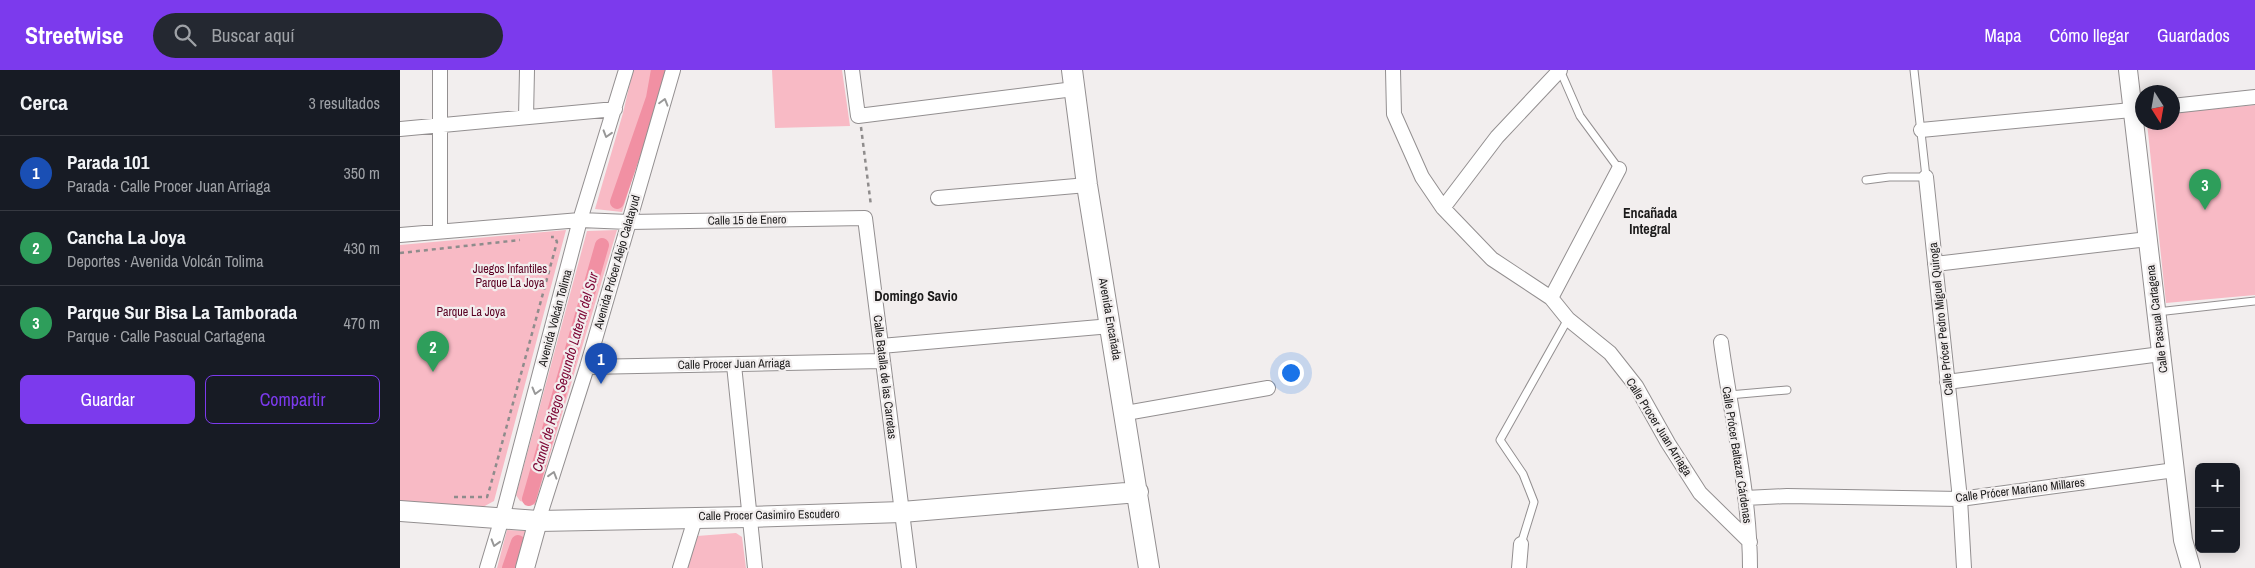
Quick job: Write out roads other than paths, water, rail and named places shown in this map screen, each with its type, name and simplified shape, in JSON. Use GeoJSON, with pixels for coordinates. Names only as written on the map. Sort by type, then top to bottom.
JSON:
{"type":"FeatureCollection","features":[{"type":"Feature","properties":{"kind":"main road","name":"Avenida Encañada"},"geometry":{"type":"LineString","coordinates":[[1073,80],[1087,185],[1126,413],[1149,568]]}},
{"type":"Feature","properties":{"kind":"main road","name":"Calle Procer Casimiro Escudero"},"geometry":{"type":"LineString","coordinates":[[400,511],[538,521],[696,516],[750,517],[902,512],[1138,492]]}},
{"type":"Feature","properties":{"kind":"street"},"geometry":{"type":"LineString","coordinates":[[440,70],[442,125],[440,231]]}},
{"type":"Feature","properties":{"kind":"street"},"geometry":{"type":"LineString","coordinates":[[526,117],[527,70]]}},
{"type":"Feature","properties":{"kind":"street","name":"Avenida Volcán Tolima"},"geometry":{"type":"LineString","coordinates":[[487,568],[502,518],[580,220],[626,70]]}},
{"type":"Feature","properties":{"kind":"street","name":"Avenida Prócer Alejo Calatayud"},"geometry":{"type":"LineString","coordinates":[[525,568],[673,70]]}},
{"type":"Feature","properties":{"kind":"street"},"geometry":{"type":"LineString","coordinates":[[852,70],[858,116],[1073,80]]}},
{"type":"Feature","properties":{"kind":"street","name":"Calle Procer Juan Arriaga"},"geometry":{"type":"LineString","coordinates":[[1393,70],[1394,114],[1422,176],[1443,208],[1492,259],[1551,298],[1568,318],[1610,353],[1636,386],[1668,443],[1700,493],[1750,542]]}},
{"type":"Feature","properties":{"kind":"street"},"geometry":{"type":"LineString","coordinates":[[1443,208],[1497,137],[1560,70]]}},
{"type":"Feature","properties":{"kind":"street","name":"Calle Pascual Cartagena"},"geometry":{"type":"LineString","coordinates":[[2128,70],[2135,98]]}},
{"type":"Feature","properties":{"kind":"street"},"geometry":{"type":"LineString","coordinates":[[2180,105],[2255,97]]}},
{"type":"Feature","properties":{"kind":"street"},"geometry":{"type":"LineString","coordinates":[[400,129],[615,109]]}},
{"type":"Feature","properties":{"kind":"street"},"geometry":{"type":"LineString","coordinates":[[1921,130],[2135,110]]}},
{"type":"Feature","properties":{"kind":"street","name":"Calle Pascual Cartagena"},"geometry":{"type":"LineString","coordinates":[[2140,130],[2148,238],[2161,354],[2185,553],[2190,568]]}},
{"type":"Feature","properties":{"kind":"street"},"geometry":{"type":"LineString","coordinates":[[1551,298],[1618,169]]}},
{"type":"Feature","properties":{"kind":"street","name":"Calle Prócer Pedro Miguel Quiroga"},"geometry":{"type":"LineString","coordinates":[[1926,177],[1960,499],[1964,568]]}},
{"type":"Feature","properties":{"kind":"street"},"geometry":{"type":"LineString","coordinates":[[938,198],[1087,185]]}},
{"type":"Feature","properties":{"kind":"street","name":"Calle 15 de Enero"},"geometry":{"type":"LineString","coordinates":[[400,236],[580,220],[629,222],[865,218]]}},
{"type":"Feature","properties":{"kind":"street","name":"Calle Batalla de las Carretas"},"geometry":{"type":"LineString","coordinates":[[865,218],[908,568]]}},
{"type":"Feature","properties":{"kind":"street"},"geometry":{"type":"LineString","coordinates":[[1935,264],[2148,238]]}},
{"type":"Feature","properties":{"kind":"street"},"geometry":{"type":"LineString","coordinates":[[881,346],[1111,326]]}},
{"type":"Feature","properties":{"kind":"street","name":"Calle Prócer Baltazar Cárdenas"},"geometry":{"type":"LineString","coordinates":[[1721,342],[1745,498],[1750,542],[1750,568]]}},
{"type":"Feature","properties":{"kind":"street"},"geometry":{"type":"LineString","coordinates":[[1947,382],[2161,354]]}},
{"type":"Feature","properties":{"kind":"street","name":"Calle Procer Juan Arriaga"},"geometry":{"type":"LineString","coordinates":[[586,367],[882,362]]}},
{"type":"Feature","properties":{"kind":"street"},"geometry":{"type":"LineString","coordinates":[[734,365],[755,568]]}},
{"type":"Feature","properties":{"kind":"street"},"geometry":{"type":"LineString","coordinates":[[1126,413],[1268,388]]}},
{"type":"Feature","properties":{"kind":"street","name":"Calle Prócer Mariano Millares"},"geometry":{"type":"LineString","coordinates":[[1745,498],[1787,496],[1960,499],[2175,470]]}},
{"type":"Feature","properties":{"kind":"street"},"geometry":{"type":"LineString","coordinates":[[680,568],[696,516]]}},
{"type":"Feature","properties":{"kind":"street"},"geometry":{"type":"LineString","coordinates":[[1519,568],[1521,544]]}},
{"type":"Feature","properties":{"kind":"lane"},"geometry":{"type":"LineString","coordinates":[[1560,70],[1580,116],[1618,169]]}},
{"type":"Feature","properties":{"kind":"lane","name":"Calle Prócer Pedro Miguel Quiroga"},"geometry":{"type":"LineString","coordinates":[[1914,70],[1926,177]]}},
{"type":"Feature","properties":{"kind":"lane"},"geometry":{"type":"LineString","coordinates":[[1866,180],[1889,177],[1926,177]]}},
{"type":"Feature","properties":{"kind":"lane"},"geometry":{"type":"LineString","coordinates":[[2157,312],[2255,301]]}},
{"type":"Feature","properties":{"kind":"lane"},"geometry":{"type":"LineString","coordinates":[[1521,544],[1534,502],[1524,474],[1500,440],[1568,318]]}},
{"type":"Feature","properties":{"kind":"lane"},"geometry":{"type":"LineString","coordinates":[[1729,395],[1787,390]]}},
{"type":"Feature","properties":{"kind":"waterway","name":"Canal de Riego Segundo Lateral del Sur"},"geometry":{"type":"LineString","coordinates":[[617,202],[653,98],[658,70]]}},
{"type":"Feature","properties":{"kind":"waterway","name":"Canal de Riego Segundo Lateral del Sur"},"geometry":{"type":"LineString","coordinates":[[529,499],[602,245]]}},
{"type":"Feature","properties":{"kind":"waterway","name":"Canal de Riego Segundo Lateral del Sur"},"geometry":{"type":"LineString","coordinates":[[509,568],[518,542]]}},
{"type":"Feature","properties":{"kind":"place","name":"Parque Sur Bisa La Tamborada"},"geometry":{"type":"Point","coordinates":[2205,210]}},
{"type":"Feature","properties":{"kind":"place","name":"Cancha La Joya"},"geometry":{"type":"Point","coordinates":[433,372]}},
{"type":"Feature","properties":{"kind":"place","name":"Parada 101"},"geometry":{"type":"Point","coordinates":[601,384]}},
{"type":"Feature","properties":{"kind":"district","name":"Encañada Integral"},"geometry":{"type":"Point","coordinates":[1650,222]}},
{"type":"Feature","properties":{"kind":"district","name":"Domingo Savio"},"geometry":{"type":"Point","coordinates":[916,296]}},
{"type":"Feature","properties":{"kind":"park label","name":"Juegos Infantiles Parque La Joya"},"geometry":{"type":"Point","coordinates":[510,276]}},
{"type":"Feature","properties":{"kind":"park label","name":"Parque La Joya"},"geometry":{"type":"Point","coordinates":[471,312]}}]}
